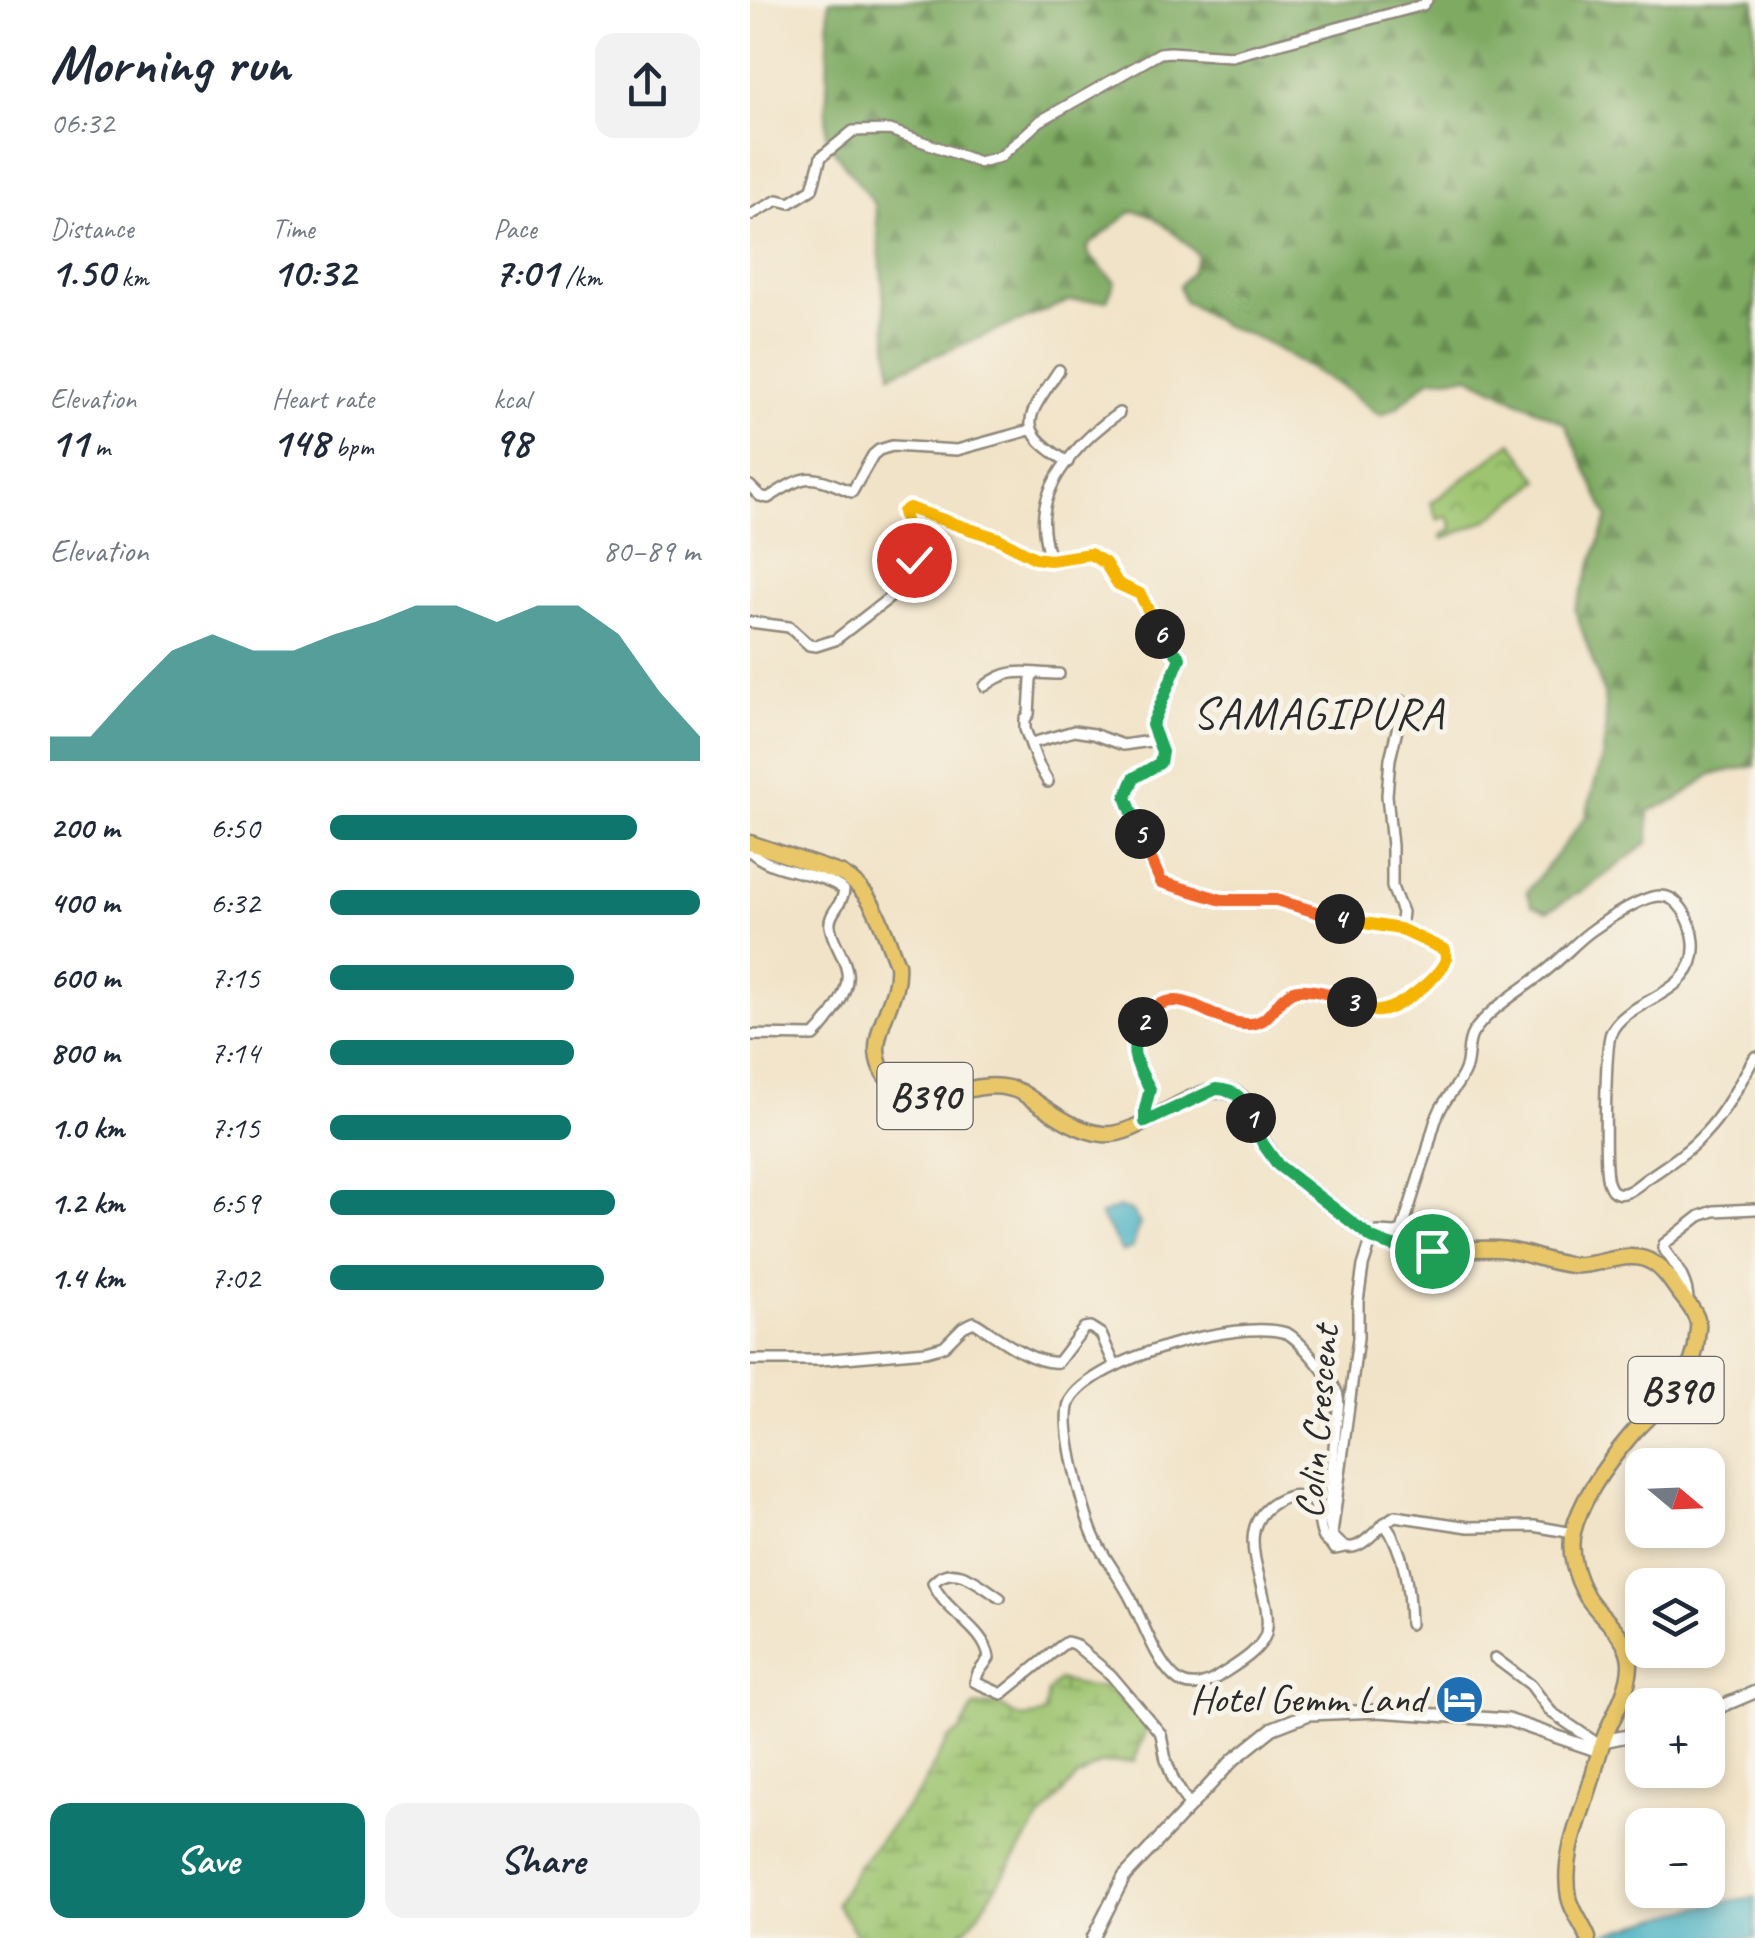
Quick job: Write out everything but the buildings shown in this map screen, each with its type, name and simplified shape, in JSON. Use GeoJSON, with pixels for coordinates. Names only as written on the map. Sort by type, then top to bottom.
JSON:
{"type":"FeatureCollection","features":[{"type":"Feature","properties":{"kind":"main road","name":"B390"},"geometry":{"type":"LineString","coordinates":[[750,843],[842,874],[866,893],[896,964],[896,987],[877,1051],[884,1074],[906,1093],[932,1096],[985,1086],[1012,1088],[1081,1128],[1104,1134],[1131,1131],[1208,1091],[1226,1090],[1245,1102],[1263,1144],[1278,1165],[1374,1239],[1418,1252],[1502,1249],[1575,1266],[1631,1258],[1644,1258],[1656,1264],[1698,1322],[1688,1374],[1611,1460],[1579,1514],[1573,1533]]}},
{"type":"Feature","properties":{"kind":"main road"},"geometry":{"type":"LineString","coordinates":[[1573,1533],[1572,1561],[1588,1597],[1616,1628],[1630,1659],[1629,1678],[1601,1746],[1572,1842],[1568,1892],[1586,1933]]}},
{"type":"Feature","properties":{"kind":"street"},"geometry":{"type":"LineString","coordinates":[[750,214],[778,200],[790,203],[812,189],[821,156],[853,131],[890,130],[979,162],[1000,156],[1040,122],[1160,53],[1232,56],[1427,0]]}},
{"type":"Feature","properties":{"kind":"street"},"geometry":{"type":"LineString","coordinates":[[1058,370],[1034,408],[1030,430],[1049,451],[1068,462]]}},
{"type":"Feature","properties":{"kind":"street"},"geometry":{"type":"LineString","coordinates":[[1050,560],[1044,514],[1055,480],[1095,430],[1119,413]]}},
{"type":"Feature","properties":{"kind":"street"},"geometry":{"type":"LineString","coordinates":[[750,486],[768,498],[801,477],[826,479],[852,492],[878,450],[892,446],[957,450],[1030,430]]}},
{"type":"Feature","properties":{"kind":"street"},"geometry":{"type":"LineString","coordinates":[[750,622],[789,627],[809,645],[834,640],[912,577],[914,560],[903,512],[909,508],[997,538],[1035,558],[1050,560],[1090,554],[1105,563],[1118,584],[1140,594],[1162,637],[1180,654],[1152,725],[1162,752],[1160,763],[1134,778],[1126,797],[1161,882],[1222,900],[1276,900],[1336,918],[1400,929],[1445,950],[1443,964],[1394,1008],[1376,1011],[1335,995],[1296,990],[1287,994],[1272,1014],[1247,1025],[1174,1001],[1160,1005],[1148,1014],[1136,1034],[1133,1052],[1150,1089],[1145,1122]]}},
{"type":"Feature","properties":{"kind":"street"},"geometry":{"type":"LineString","coordinates":[[985,686],[994,678],[1022,670],[1059,674]]}},
{"type":"Feature","properties":{"kind":"street"},"geometry":{"type":"LineString","coordinates":[[1034,674],[1025,728],[1048,782]]}},
{"type":"Feature","properties":{"kind":"street"},"geometry":{"type":"LineString","coordinates":[[1400,929],[1402,912],[1392,887],[1387,794],[1390,759],[1404,702]]}},
{"type":"Feature","properties":{"kind":"street"},"geometry":{"type":"LineString","coordinates":[[1032,743],[1074,731],[1122,745],[1157,740]]}},
{"type":"Feature","properties":{"kind":"street"},"geometry":{"type":"LineString","coordinates":[[750,851],[760,861],[832,881],[844,890],[845,896],[830,924],[847,972],[846,985],[829,1021],[814,1036],[750,1034]]}},
{"type":"Feature","properties":{"kind":"street"},"geometry":{"type":"LineString","coordinates":[[1374,1239],[1378,1232],[1402,1231],[1440,1110],[1468,1062],[1469,1040],[1474,1030],[1591,930],[1638,902],[1660,895],[1678,905],[1686,914],[1694,951],[1691,964],[1675,985],[1619,1021],[1608,1037],[1606,1127],[1610,1189],[1626,1193],[1680,1156],[1721,1114],[1755,1057]]}},
{"type":"Feature","properties":{"kind":"street"},"geometry":{"type":"LineString","coordinates":[[1688,1304],[1682,1275],[1664,1244],[1700,1216],[1714,1211],[1755,1209]]}},
{"type":"Feature","properties":{"kind":"street","name":"Colin Crescent"},"geometry":{"type":"LineString","coordinates":[[1374,1239],[1363,1266],[1358,1301],[1358,1338],[1332,1534],[1345,1547],[1364,1544],[1395,1516],[1469,1527],[1534,1526],[1573,1533]]}},
{"type":"Feature","properties":{"kind":"street"},"geometry":{"type":"LineString","coordinates":[[750,1360],[822,1360],[926,1352],[944,1346],[974,1322],[1049,1364],[1058,1362],[1084,1328],[1090,1326],[1100,1334],[1114,1366]]}},
{"type":"Feature","properties":{"kind":"street"},"geometry":{"type":"LineString","coordinates":[[1332,1534],[1328,1516],[1338,1395],[1295,1337],[1267,1330],[1244,1330],[1180,1341],[1114,1366],[1070,1400],[1066,1425],[1093,1535],[1129,1594],[1165,1667],[1176,1680],[1201,1686],[1254,1650],[1265,1636],[1267,1618],[1254,1561],[1254,1540],[1259,1518],[1268,1506],[1290,1494],[1308,1498],[1315,1505],[1324,1539],[1335,1549],[1345,1547]]}},
{"type":"Feature","properties":{"kind":"street"},"geometry":{"type":"LineString","coordinates":[[1384,1524],[1394,1536],[1403,1563],[1410,1624]]}},
{"type":"Feature","properties":{"kind":"street"},"geometry":{"type":"LineString","coordinates":[[1000,1598],[961,1573],[940,1575],[933,1582],[938,1596],[988,1645],[989,1658],[976,1682],[1002,1694],[1061,1646],[1067,1642],[1074,1644],[1111,1675],[1154,1724],[1161,1734],[1174,1781],[1190,1807]]}},
{"type":"Feature","properties":{"kind":"street"},"geometry":{"type":"LineString","coordinates":[[1495,1658],[1531,1685],[1551,1712],[1601,1746]]}},
{"type":"Feature","properties":{"kind":"street"},"geometry":{"type":"LineString","coordinates":[[1725,1705],[1755,1692]]}},
{"type":"Feature","properties":{"kind":"street"},"geometry":{"type":"LineString","coordinates":[[1093,1938],[1124,1877],[1233,1760],[1273,1728],[1309,1714],[1378,1710],[1508,1720],[1601,1746],[1625,1738]]}},
{"type":"Feature","properties":{"kind":"green space"},"geometry":{"type":"Polygon","coordinates":[[[829,0],[1755,0],[1755,766],[1712,774],[1677,800],[1649,811],[1648,843],[1548,911],[1532,905],[1527,892],[1585,818],[1603,754],[1606,721],[1604,694],[1575,610],[1608,517],[1565,424],[1469,376],[1430,379],[1396,408],[1380,415],[1345,389],[1260,339],[1223,325],[1184,301],[1179,286],[1198,256],[1152,216],[1132,211],[1088,246],[1089,255],[1115,282],[1107,300],[1069,301],[891,374],[875,205],[826,140],[829,0]]]}},
{"type":"Feature","properties":{"kind":"green space"},"geometry":{"type":"Polygon","coordinates":[[[1512,442],[1540,481],[1488,520],[1443,539],[1442,535],[1453,529],[1448,516],[1438,520],[1431,503],[1512,442]]]}},
{"type":"Feature","properties":{"kind":"green space"},"geometry":{"type":"Polygon","coordinates":[[[1058,1680],[1107,1687],[1148,1727],[1134,1761],[1099,1764],[1076,1778],[1038,1822],[978,1915],[958,1938],[859,1938],[836,1903],[856,1869],[920,1791],[948,1739],[960,1731],[974,1707],[998,1704],[1025,1718],[1045,1713],[1048,1692],[1058,1680]]]}},
{"type":"Feature","properties":{"kind":"water"},"geometry":{"type":"Polygon","coordinates":[[[1118,1207],[1131,1211],[1140,1223],[1132,1248],[1122,1252],[1100,1215],[1118,1207]]]}},
{"type":"Feature","properties":{"kind":"water"},"geometry":{"type":"Polygon","coordinates":[[[1755,1897],[1755,1938],[1594,1938],[1674,1913],[1725,1908],[1725,1902],[1755,1897]]]}},
{"type":"Feature","properties":{"kind":"place","name":"Hotel Gemm Land"},"geometry":{"type":"Point","coordinates":[1460,1699]}},
{"type":"Feature","properties":{"kind":"district","name":"SAMAGIPURA"},"geometry":{"type":"Point","coordinates":[1319,713]}},
{"type":"Feature","properties":{"kind":"route"},"geometry":{"type":"LineString","coordinates":[[914,560],[903,512],[909,508],[997,538],[1035,558],[1050,560],[1090,554],[1105,563],[1118,584],[1140,594],[1162,637],[1180,654],[1152,725],[1162,752],[1160,763],[1134,778],[1126,797],[1161,882],[1222,900],[1276,900],[1336,918],[1400,929],[1445,950],[1443,964],[1394,1008],[1376,1011],[1335,995],[1296,990],[1287,994],[1272,1014],[1247,1025],[1174,1001],[1148,1014],[1136,1034],[1133,1052],[1150,1089],[1145,1122],[1208,1091],[1235,1093],[1245,1102],[1263,1144],[1278,1165],[1372,1238],[1418,1252],[1432,1251]]}}]}
